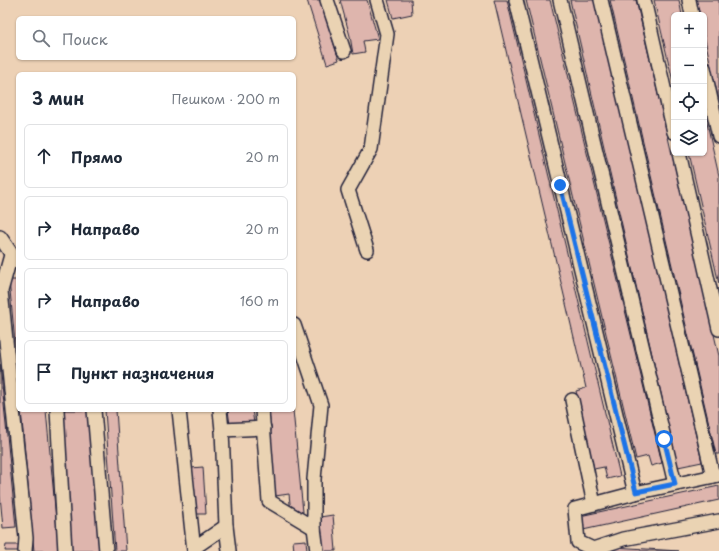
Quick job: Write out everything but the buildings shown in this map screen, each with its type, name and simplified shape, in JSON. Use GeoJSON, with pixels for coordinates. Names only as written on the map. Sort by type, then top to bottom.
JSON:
{"type":"FeatureCollection","features":[{"type":"Feature","properties":{"kind":"lane"},"geometry":{"type":"LineString","coordinates":[[327,0],[344,50]]}},
{"type":"Feature","properties":{"kind":"lane"},"geometry":{"type":"LineString","coordinates":[[368,250],[348,190],[371,149],[387,34],[377,0]]}},
{"type":"Feature","properties":{"kind":"lane"},"geometry":{"type":"LineString","coordinates":[[516,0],[636,492]]}},
{"type":"Feature","properties":{"kind":"lane"},"geometry":{"type":"LineString","coordinates":[[560,0],[675,484]]}},
{"type":"Feature","properties":{"kind":"lane"},"geometry":{"type":"LineString","coordinates":[[601,0],[716,476],[636,492],[575,509],[578,542],[593,550],[623,539],[719,521]]}},
{"type":"Feature","properties":{"kind":"lane"},"geometry":{"type":"LineString","coordinates":[[644,0],[671,120]]}},
{"type":"Feature","properties":{"kind":"lane"},"geometry":{"type":"LineString","coordinates":[[689,0],[691,12]]}},
{"type":"Feature","properties":{"kind":"lane"},"geometry":{"type":"LineString","coordinates":[[707,82],[719,136]]}},
{"type":"Feature","properties":{"kind":"lane"},"geometry":{"type":"LineString","coordinates":[[680,156],[719,329]]}},
{"type":"Feature","properties":{"kind":"lane"},"geometry":{"type":"LineString","coordinates":[[0,237],[15,259],[1,291],[26,538],[25,551]]}},
{"type":"Feature","properties":{"kind":"lane"},"geometry":{"type":"LineString","coordinates":[[296,331],[321,405],[314,479],[314,528],[317,551]]}},
{"type":"Feature","properties":{"kind":"lane"},"geometry":{"type":"LineString","coordinates":[[572,400],[594,504]]}},
{"type":"Feature","properties":{"kind":"lane"},"geometry":{"type":"LineString","coordinates":[[57,412],[65,551]]}},
{"type":"Feature","properties":{"kind":"lane"},"geometry":{"type":"LineString","coordinates":[[94,412],[106,551]]}},
{"type":"Feature","properties":{"kind":"lane"},"geometry":{"type":"LineString","coordinates":[[179,412],[194,549],[226,526]]}},
{"type":"Feature","properties":{"kind":"lane"},"geometry":{"type":"LineString","coordinates":[[220,412],[226,526],[229,551]]}},
{"type":"Feature","properties":{"kind":"lane"},"geometry":{"type":"LineString","coordinates":[[262,412],[269,501],[314,528]]}},
{"type":"Feature","properties":{"kind":"lane"},"geometry":{"type":"LineString","coordinates":[[222,430],[264,428]]}},
{"type":"Feature","properties":{"kind":"route"},"geometry":{"type":"LineString","coordinates":[[560,185],[636,492],[675,484],[664,439]]}}]}
